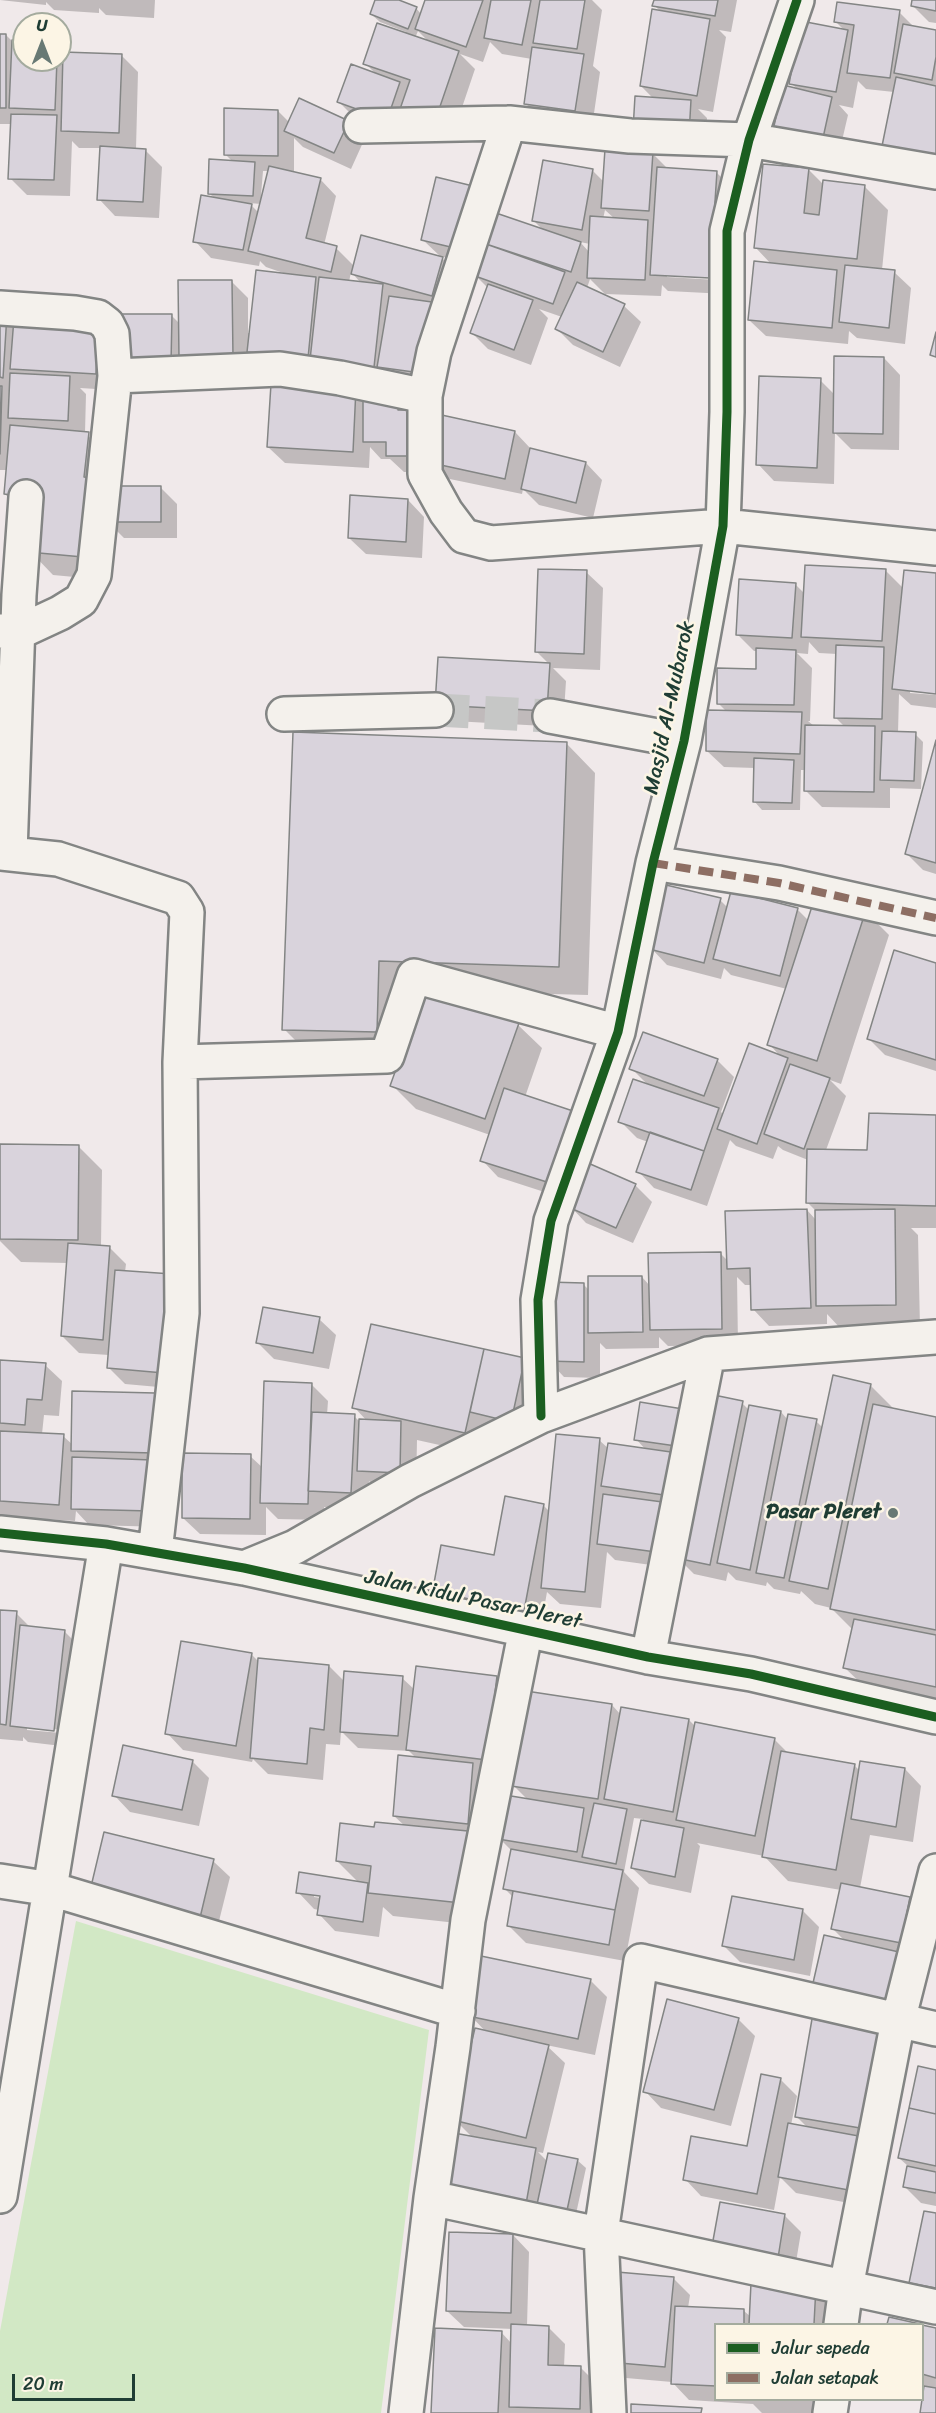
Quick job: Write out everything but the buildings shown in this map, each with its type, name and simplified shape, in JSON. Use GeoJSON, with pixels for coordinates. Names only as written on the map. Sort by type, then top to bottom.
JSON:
{"type":"FeatureCollection","features":[{"type":"Feature","properties":{"kind":"street","name":"Masjid Al-Mubarok"},"geometry":{"type":"LineString","coordinates":[[541,1416],[538,1300],[551,1221],[618,1032],[653,863],[684,741],[723,526],[728,412],[728,231],[748,140],[797,0]]}},
{"type":"Feature","properties":{"kind":"street"},"geometry":{"type":"LineString","coordinates":[[509,123],[434,352],[425,396],[425,474],[446,512],[464,536],[491,543],[723,526],[936,548]]}},
{"type":"Feature","properties":{"kind":"street"},"geometry":{"type":"LineString","coordinates":[[361,126],[509,123],[630,136],[748,140],[936,172]]}},
{"type":"Feature","properties":{"kind":"street"},"geometry":{"type":"LineString","coordinates":[[0,308],[75,313],[98,317],[107,324],[112,334],[115,376],[94,575],[81,600],[9,632]]}},
{"type":"Feature","properties":{"kind":"street"},"geometry":{"type":"LineString","coordinates":[[115,376],[280,369],[340,378],[425,396]]}},
{"type":"Feature","properties":{"kind":"street"},"geometry":{"type":"LineString","coordinates":[[26,497],[9,632],[5,853],[58,859],[178,898],[187,912],[180,1062],[182,1313],[155,1552]]}},
{"type":"Feature","properties":{"kind":"street"},"geometry":{"type":"LineString","coordinates":[[284,714],[436,710]]}},
{"type":"Feature","properties":{"kind":"street"},"geometry":{"type":"LineString","coordinates":[[550,716],[684,741]]}},
{"type":"Feature","properties":{"kind":"street"},"geometry":{"type":"LineString","coordinates":[[653,863],[779,883],[936,918]]}},
{"type":"Feature","properties":{"kind":"street"},"geometry":{"type":"LineString","coordinates":[[180,1062],[387,1056],[414,976],[618,1032]]}},
{"type":"Feature","properties":{"kind":"street"},"geometry":{"type":"LineString","coordinates":[[244,1568],[295,1547],[410,1481],[541,1416],[708,1354],[936,1337]]}},
{"type":"Feature","properties":{"kind":"street"},"geometry":{"type":"LineString","coordinates":[[648,1657],[708,1354]]}},
{"type":"Feature","properties":{"kind":"street","name":"Jalan Kidul Pasar Pleret"},"geometry":{"type":"LineString","coordinates":[[0,1533],[106,1544],[244,1568],[648,1657],[751,1674],[936,1718]]}},
{"type":"Feature","properties":{"kind":"street"},"geometry":{"type":"LineString","coordinates":[[0,2196],[106,1544]]}},
{"type":"Feature","properties":{"kind":"street"},"geometry":{"type":"LineString","coordinates":[[406,2413],[431,2198],[458,2011],[468,1920],[526,1629]]}},
{"type":"Feature","properties":{"kind":"street"},"geometry":{"type":"LineString","coordinates":[[841,2323],[846,2287],[898,2021],[936,1871]]}},
{"type":"Feature","properties":{"kind":"street"},"geometry":{"type":"LineString","coordinates":[[0,1881],[51,1889],[458,2011]]}},
{"type":"Feature","properties":{"kind":"street"},"geometry":{"type":"LineString","coordinates":[[609,2413],[601,2233],[641,1960],[936,2029]]}},
{"type":"Feature","properties":{"kind":"street"},"geometry":{"type":"LineString","coordinates":[[431,2198],[936,2307]]}},
{"type":"Feature","properties":{"kind":"green space"},"geometry":{"type":"Polygon","coordinates":[[[76,1921],[429,2030],[381,2413],[0,2413],[0,2331],[76,1921]]]}},
{"type":"Feature","properties":{"kind":"tunnel"},"geometry":{"type":"LineString","coordinates":[[436,710],[550,716]]}},
{"type":"Feature","properties":{"kind":"marked path"},"geometry":{"type":"LineString","coordinates":[[653,863],[779,883],[936,918]]}},
{"type":"Feature","properties":{"kind":"cycle path"},"geometry":{"type":"LineString","coordinates":[[541,1416],[538,1300],[551,1221],[618,1032],[653,863],[684,741],[723,526],[727,412],[727,231],[749,140],[797,0]]}},
{"type":"Feature","properties":{"kind":"cycle path"},"geometry":{"type":"LineString","coordinates":[[0,1533],[106,1544],[244,1568],[648,1657],[751,1674],[936,1717]]}},
{"type":"Feature","properties":{"kind":"place","name":"Pasar Pleret"},"geometry":{"type":"Point","coordinates":[893,1513]}}]}
